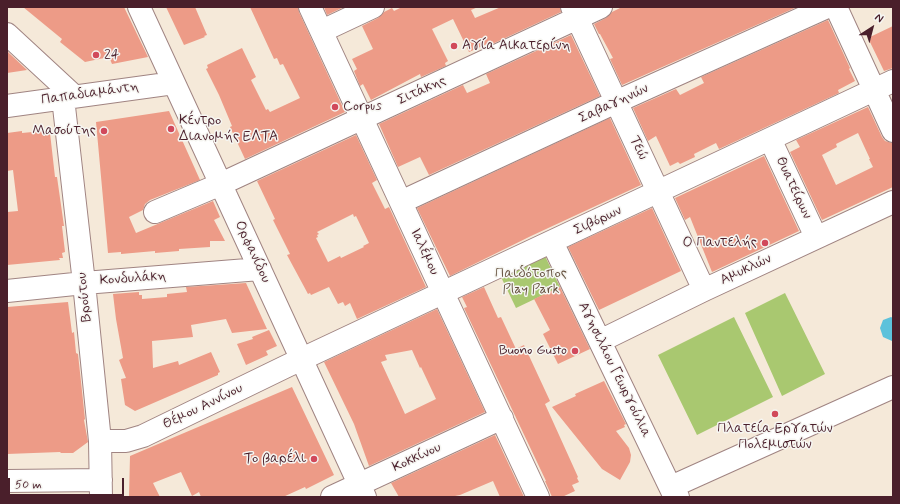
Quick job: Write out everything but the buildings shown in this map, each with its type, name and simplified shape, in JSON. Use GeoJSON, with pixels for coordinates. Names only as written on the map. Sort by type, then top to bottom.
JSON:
{"type":"FeatureCollection","features":[{"type":"Feature","properties":{"kind":"street","name":"Ιαλέμου"},"geometry":{"type":"LineString","coordinates":[[310,7],[538,497]]}},
{"type":"Feature","properties":{"kind":"street"},"geometry":{"type":"LineString","coordinates":[[322,31],[373,7]]}},
{"type":"Feature","properties":{"kind":"street","name":"Σιτάκης"},"geometry":{"type":"LineString","coordinates":[[155,212],[221,184],[363,119],[574,13],[601,7]]}},
{"type":"Feature","properties":{"kind":"street","name":"Σαβαγηνών"},"geometry":{"type":"LineString","coordinates":[[401,202],[616,102],[827,7]]}},
{"type":"Feature","properties":{"kind":"street"},"geometry":{"type":"LineString","coordinates":[[836,7],[884,85],[893,131]]}},
{"type":"Feature","properties":{"kind":"street","name":"Ορφανίδου"},"geometry":{"type":"LineString","coordinates":[[145,9],[174,83],[362,491]]}},
{"type":"Feature","properties":{"kind":"street","name":"Τεώ"},"geometry":{"type":"LineString","coordinates":[[574,13],[704,290]]}},
{"type":"Feature","properties":{"kind":"street"},"geometry":{"type":"LineString","coordinates":[[7,34],[68,97]]}},
{"type":"Feature","properties":{"kind":"street","name":"Παπαδιαμάντη"},"geometry":{"type":"LineString","coordinates":[[7,106],[174,83]]}},
{"type":"Feature","properties":{"kind":"street","name":"Σιβόρων"},"geometry":{"type":"LineString","coordinates":[[302,361],[884,85]]}},
{"type":"Feature","properties":{"kind":"street","name":"Βρούτου"},"geometry":{"type":"LineString","coordinates":[[68,97],[84,283],[100,441],[101,488]]}},
{"type":"Feature","properties":{"kind":"street","name":"Θυατείρων"},"geometry":{"type":"LineString","coordinates":[[770,139],[816,238]]}},
{"type":"Feature","properties":{"kind":"street","name":"Αμυκλών"},"geometry":{"type":"LineString","coordinates":[[600,341],[704,290],[893,202]]}},
{"type":"Feature","properties":{"kind":"street","name":"Αγησιλάου Γεωργούλια"},"geometry":{"type":"LineString","coordinates":[[552,242],[674,492]]}},
{"type":"Feature","properties":{"kind":"street","name":"Κονδυλάκη"},"geometry":{"type":"LineString","coordinates":[[7,291],[84,283],[260,269]]}},
{"type":"Feature","properties":{"kind":"street","name":"Θέμου Αννίνου"},"geometry":{"type":"LineString","coordinates":[[100,441],[126,441],[143,436],[302,361]]}},
{"type":"Feature","properties":{"kind":"street"},"geometry":{"type":"LineString","coordinates":[[674,492],[893,387]]}},
{"type":"Feature","properties":{"kind":"street","name":"Κοκκίνου"},"geometry":{"type":"LineString","coordinates":[[332,497],[362,491],[502,418]]}},
{"type":"Feature","properties":{"kind":"street"},"geometry":{"type":"LineString","coordinates":[[7,481],[101,488]]}},
{"type":"Feature","properties":{"kind":"green space","name":"Παιδότοπος Play Park"},"geometry":{"type":"Polygon","coordinates":[[[545,256],[560,287],[516,308],[501,277],[545,256]]]}},
{"type":"Feature","properties":{"kind":"green space"},"geometry":{"type":"Polygon","coordinates":[[[785,293],[825,374],[782,396],[745,313],[785,293]]]}},
{"type":"Feature","properties":{"kind":"green space"},"geometry":{"type":"Polygon","coordinates":[[[734,317],[773,397],[697,435],[658,355],[734,317]]]}},
{"type":"Feature","properties":{"kind":"water"},"geometry":{"type":"Polygon","coordinates":[[[891,317],[893,318],[893,341],[883,337],[880,328],[883,320],[891,317]]]}},
{"type":"Feature","properties":{"kind":"place","name":"Αγία Αικατερίνη"},"geometry":{"type":"Point","coordinates":[454,46]}},
{"type":"Feature","properties":{"kind":"place","name":"24"},"geometry":{"type":"Point","coordinates":[96,55]}},
{"type":"Feature","properties":{"kind":"place","name":"Corpus"},"geometry":{"type":"Point","coordinates":[335,107]}},
{"type":"Feature","properties":{"kind":"place","name":"Κέντρο Διανομής ΕΛΤΑ"},"geometry":{"type":"Point","coordinates":[171,129]}},
{"type":"Feature","properties":{"kind":"place","name":"Μασούτης"},"geometry":{"type":"Point","coordinates":[104,131]}},
{"type":"Feature","properties":{"kind":"place","name":"Ο Παντελής"},"geometry":{"type":"Point","coordinates":[765,243]}},
{"type":"Feature","properties":{"kind":"place","name":"Buono Gusto"},"geometry":{"type":"Point","coordinates":[575,351]}},
{"type":"Feature","properties":{"kind":"place","name":"Πλατεία Εργατών Πολεμιστών"},"geometry":{"type":"Point","coordinates":[775,414]}},
{"type":"Feature","properties":{"kind":"place","name":"Το βαρέλι"},"geometry":{"type":"Point","coordinates":[314,459]}}]}
